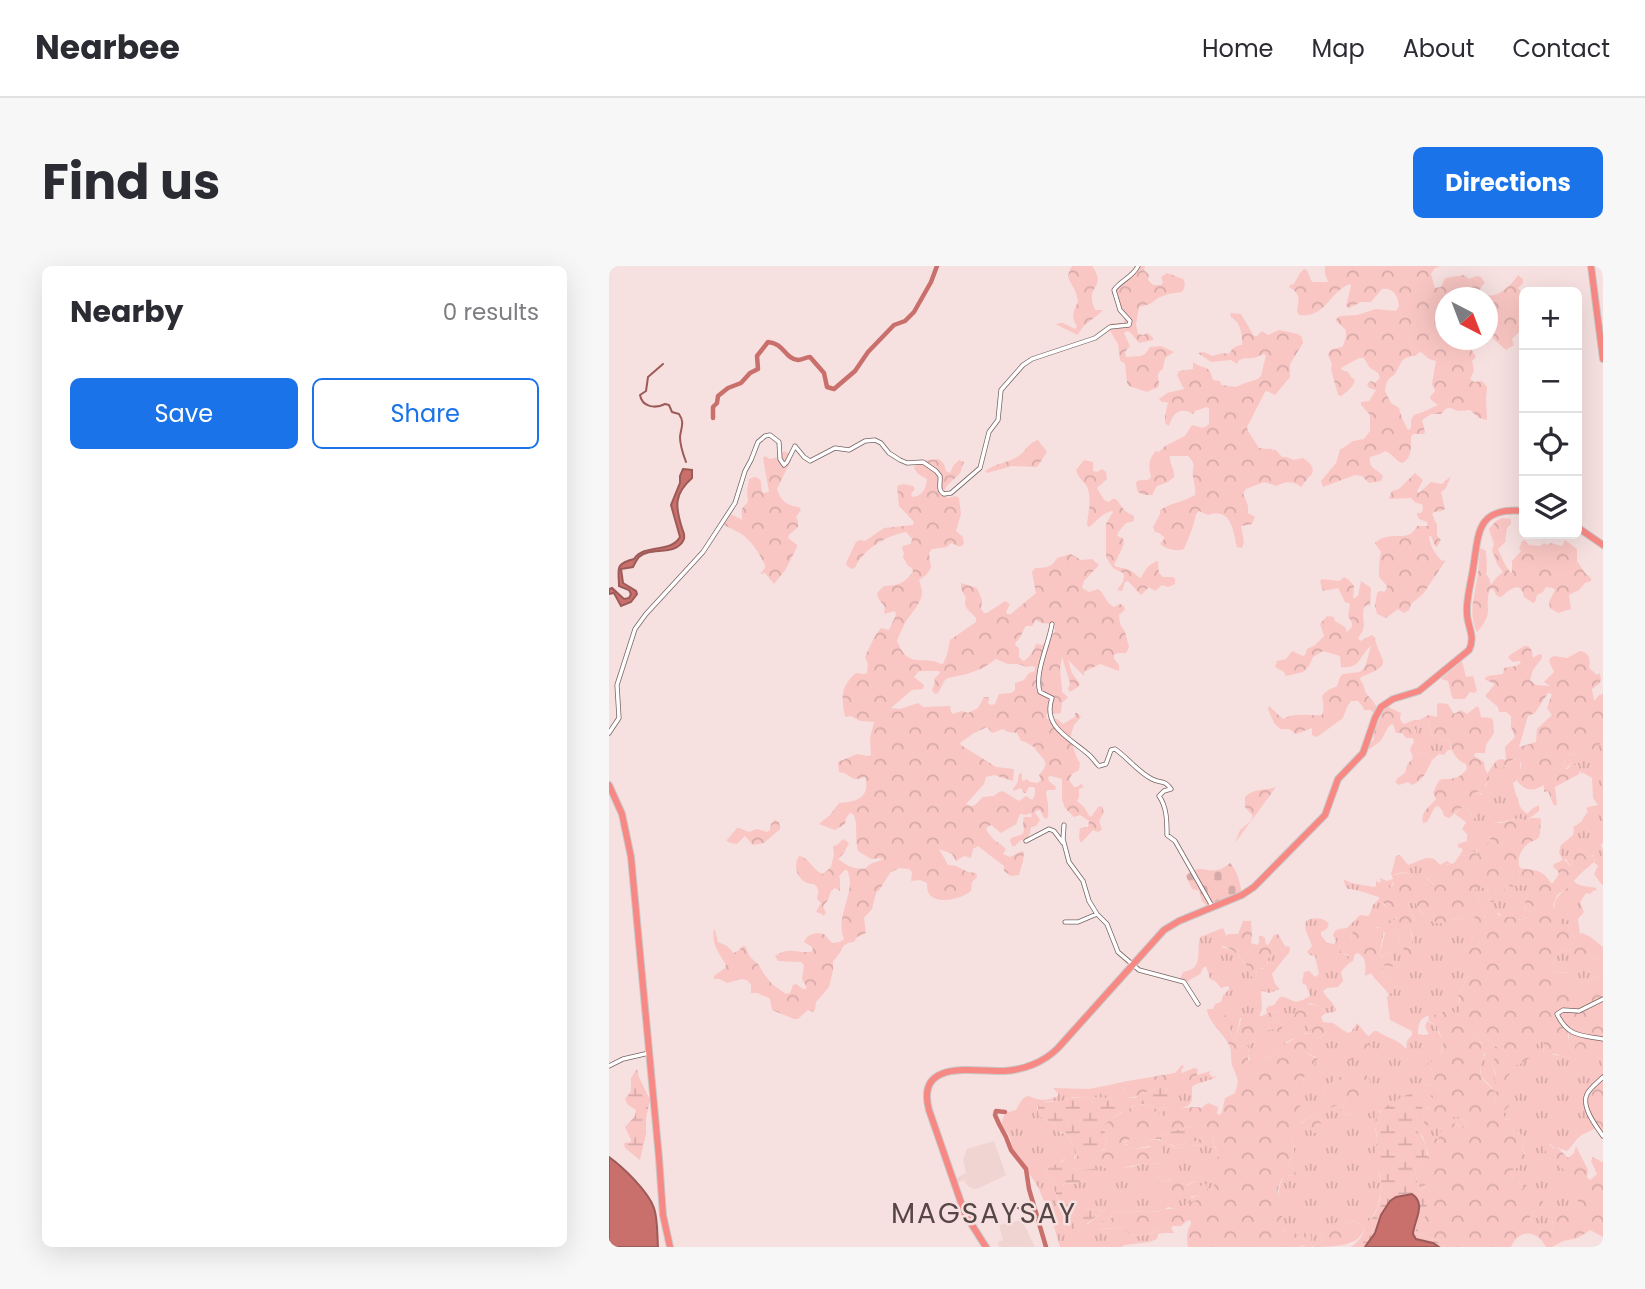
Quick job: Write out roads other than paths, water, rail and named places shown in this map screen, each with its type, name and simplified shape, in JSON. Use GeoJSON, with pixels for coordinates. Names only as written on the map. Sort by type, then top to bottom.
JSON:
{"type":"FeatureCollection","features":[{"type":"Feature","properties":{"kind":"highway"},"geometry":{"type":"LineString","coordinates":[[1591,266],[1603,359]]}},
{"type":"Feature","properties":{"kind":"highway"},"geometry":{"type":"LineString","coordinates":[[986,1247],[965,1214],[928,1105],[929,1088],[934,1079],[954,1070],[1005,1071],[1036,1064],[1050,1055],[1152,942],[1169,927],[1242,895],[1254,887],[1322,819],[1338,779],[1364,750],[1381,707],[1393,699],[1419,691],[1468,652],[1472,640],[1467,610],[1479,531],[1488,518],[1498,512],[1519,511]]}},
{"type":"Feature","properties":{"kind":"highway"},"geometry":{"type":"LineString","coordinates":[[1582,530],[1603,545]]}},
{"type":"Feature","properties":{"kind":"highway"},"geometry":{"type":"LineString","coordinates":[[609,785],[622,814],[628,840],[661,1206],[670,1247]]}},
{"type":"Feature","properties":{"kind":"street"},"geometry":{"type":"LineString","coordinates":[[609,733],[619,718],[617,685],[634,631],[703,552],[737,499],[745,471],[762,438],[770,435],[777,440],[784,465],[795,446],[810,461],[835,448],[849,450],[865,441],[877,441],[903,462],[925,463],[939,473],[941,492],[951,493],[980,468],[989,432],[998,420],[1001,390],[1023,365],[1032,359],[1095,338],[1110,327],[1129,325],[1130,321],[1120,310],[1114,290],[1135,272],[1138,266]]}},
{"type":"Feature","properties":{"kind":"street"},"geometry":{"type":"LineString","coordinates":[[1052,624],[1038,686],[1040,692],[1052,698],[1049,712],[1056,726],[1099,766],[1105,764],[1111,750],[1115,750],[1153,780],[1170,787],[1171,789],[1159,796],[1164,804],[1167,835],[1176,842],[1213,907]]}},
{"type":"Feature","properties":{"kind":"street"},"geometry":{"type":"LineString","coordinates":[[1064,825],[1062,834],[1071,865],[1081,879],[1088,900],[1107,924],[1119,954],[1144,971],[1183,981],[1198,1004]]}},
{"type":"Feature","properties":{"kind":"street"},"geometry":{"type":"LineString","coordinates":[[1026,841],[1046,829],[1051,829],[1064,845]]}},
{"type":"Feature","properties":{"kind":"street"},"geometry":{"type":"LineString","coordinates":[[1065,922],[1079,922],[1097,914]]}},
{"type":"Feature","properties":{"kind":"street"},"geometry":{"type":"LineString","coordinates":[[1603,999],[1579,1011],[1563,1010],[1557,1014],[1572,1032],[1603,1039]]}},
{"type":"Feature","properties":{"kind":"street"},"geometry":{"type":"LineString","coordinates":[[609,1066],[623,1059],[649,1053]]}},
{"type":"Feature","properties":{"kind":"street"},"geometry":{"type":"LineString","coordinates":[[1603,1077],[1586,1097],[1588,1108],[1603,1136]]}},
{"type":"Feature","properties":{"kind":"waterway"},"geometry":{"type":"LineString","coordinates":[[713,418],[713,407],[718,396],[758,369],[757,356],[768,342],[778,345],[794,359],[810,357],[824,373],[827,387],[834,389],[855,371],[868,352],[894,325],[905,321],[914,312],[937,266]]}},
{"type":"Feature","properties":{"kind":"waterway"},"geometry":{"type":"LineString","coordinates":[[663,364],[648,377],[646,391],[640,395],[646,404],[653,407],[669,405],[672,412],[679,414],[682,423],[681,444],[686,462]]}},
{"type":"Feature","properties":{"kind":"waterway"},"geometry":{"type":"LineString","coordinates":[[1005,1112],[996,1111],[995,1115],[1011,1150],[1026,1169],[1046,1247]]}},
{"type":"Feature","properties":{"kind":"waterway"},"geometry":{"type":"LineString","coordinates":[[1014,1206],[1024,1211],[1035,1210]]}},
{"type":"Feature","properties":{"kind":"district","name":"MAGSAYSAY"},"geometry":{"type":"Point","coordinates":[984,1213]}}]}
